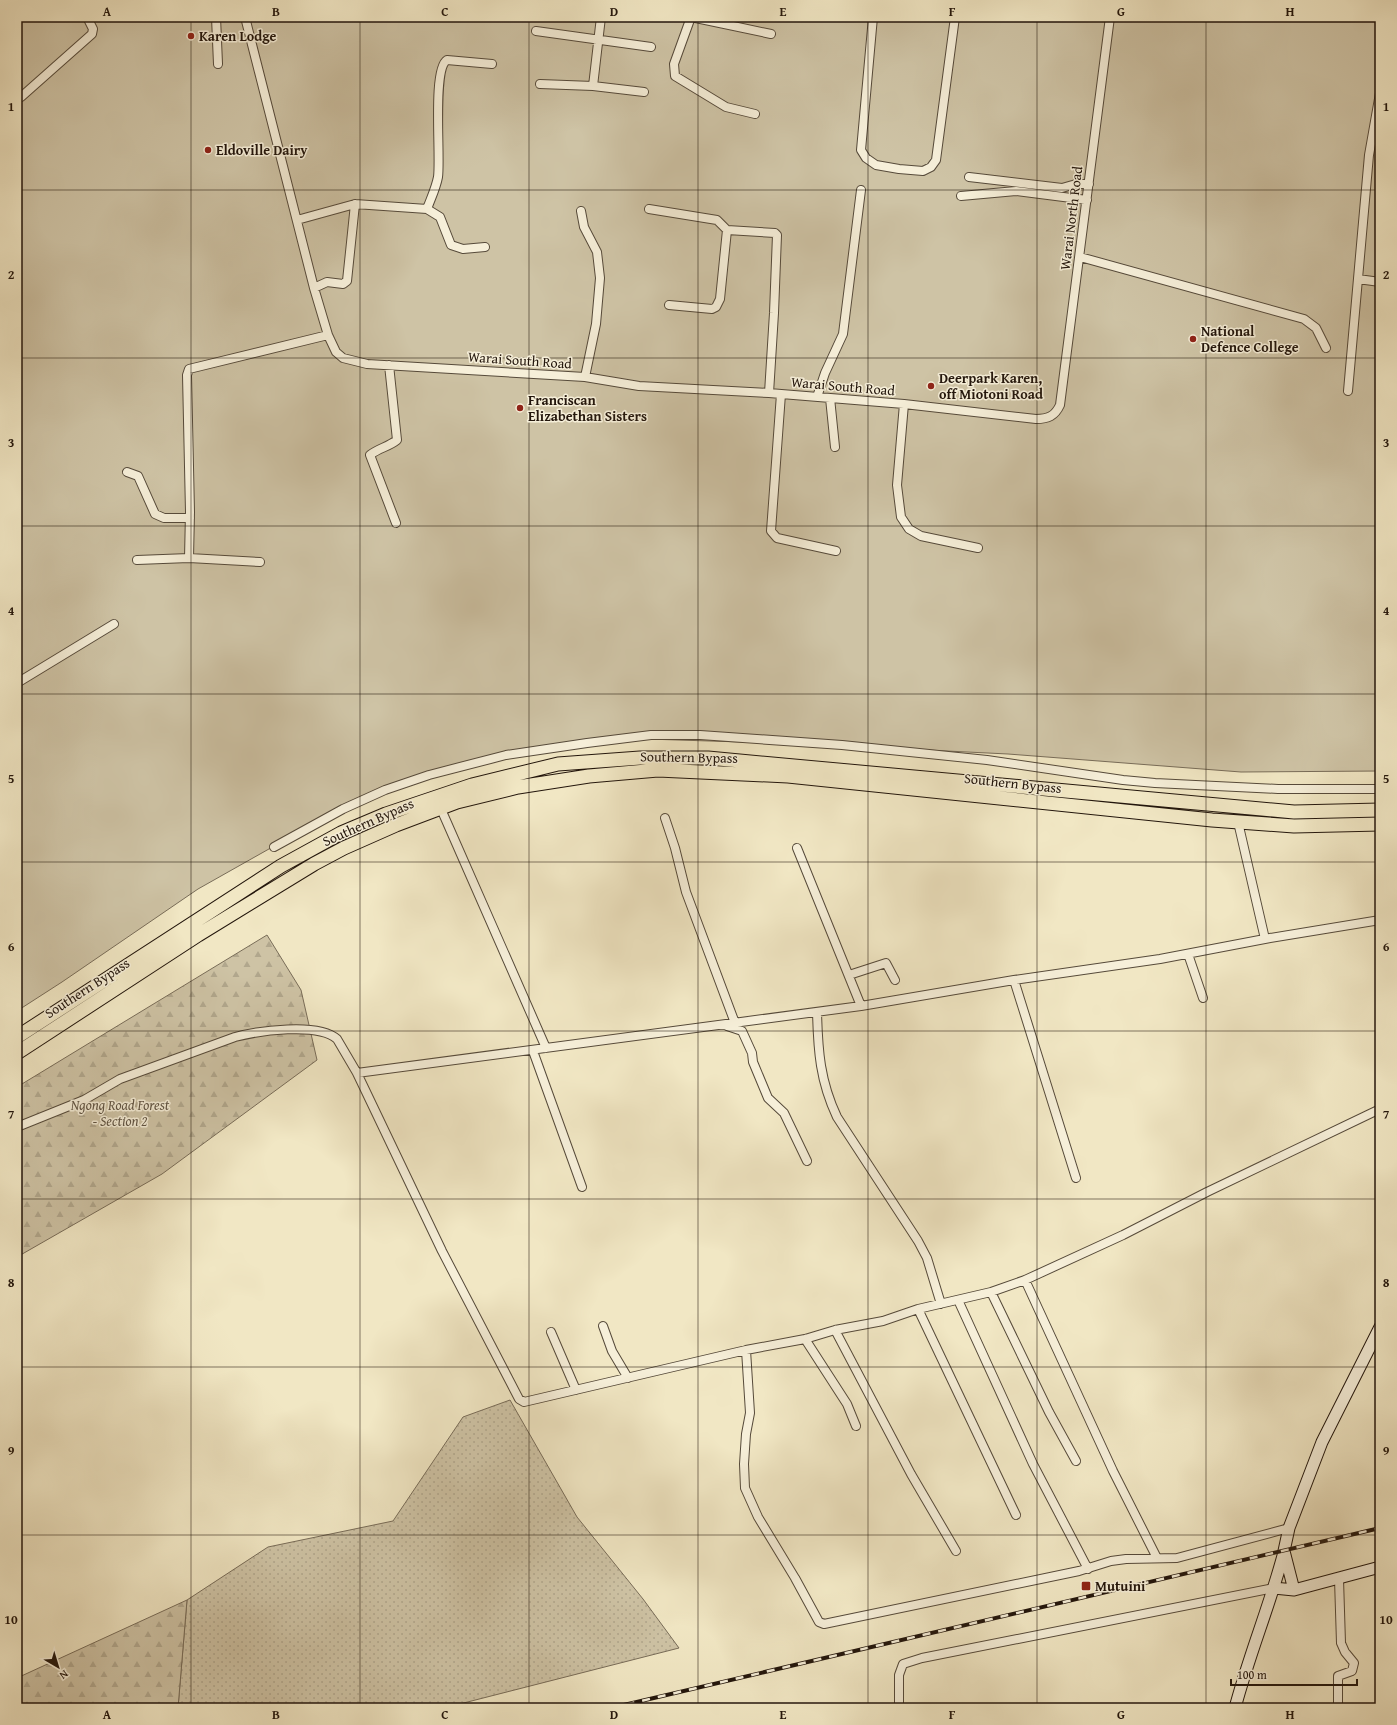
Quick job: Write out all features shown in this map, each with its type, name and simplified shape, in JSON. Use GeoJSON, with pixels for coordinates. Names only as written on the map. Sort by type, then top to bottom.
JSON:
{"type":"FeatureCollection","features":[{"type":"Feature","properties":{"kind":"highway","name":"Southern Bypass"},"geometry":{"type":"LineString","coordinates":[[17,1037],[190,923],[306,851],[386,814],[472,785],[558,764],[640,758],[708,758],[1294,812],[1380,810]]}},
{"type":"Feature","properties":{"kind":"highway","name":"Southern Bypass"},"geometry":{"type":"LineString","coordinates":[[17,1053],[198,935],[314,864],[344,848],[396,825],[457,802],[518,787],[589,776],[658,770],[788,776],[1238,822],[1294,826],[1380,824]]}},
{"type":"Feature","properties":{"kind":"main road"},"geometry":{"type":"LineString","coordinates":[[1235,1708],[1243,1678],[1274,1588],[1289,1528],[1322,1442],[1380,1327]]}},
{"type":"Feature","properties":{"kind":"main road"},"geometry":{"type":"LineString","coordinates":[[1284,1551],[1294,1590]]}},
{"type":"Feature","properties":{"kind":"main road"},"geometry":{"type":"LineString","coordinates":[[1274,1588],[1294,1590],[1380,1567]]}},
{"type":"Feature","properties":{"kind":"street"},"geometry":{"type":"LineString","coordinates":[[21,97],[92,34],[93,29],[87,17]]}},
{"type":"Feature","properties":{"kind":"street"},"geometry":{"type":"LineString","coordinates":[[216,17],[218,64]]}},
{"type":"Feature","properties":{"kind":"street","name":"Warai South Road"},"geometry":{"type":"LineString","coordinates":[[245,17],[314,288],[328,335],[336,352],[343,358],[367,364],[585,377],[639,386],[768,393],[904,404],[1036,420],[1050,417]]}},
{"type":"Feature","properties":{"kind":"street"},"geometry":{"type":"LineString","coordinates":[[592,86],[601,17]]}},
{"type":"Feature","properties":{"kind":"street"},"geometry":{"type":"LineString","coordinates":[[755,114],[726,107],[675,76],[674,64],[691,17],[771,34]]}},
{"type":"Feature","properties":{"kind":"street"},"geometry":{"type":"LineString","coordinates":[[873,17],[862,150],[866,158],[876,165],[922,171],[932,167],[936,160],[955,17]]}},
{"type":"Feature","properties":{"kind":"street","name":"Warai North Road"},"geometry":{"type":"LineString","coordinates":[[1050,417],[1056,413],[1061,400],[1110,17]]}},
{"type":"Feature","properties":{"kind":"street"},"geometry":{"type":"LineString","coordinates":[[536,31],[651,47]]}},
{"type":"Feature","properties":{"kind":"street"},"geometry":{"type":"LineString","coordinates":[[427,209],[438,177],[440,151],[439,86],[443,65],[447,60],[492,64]]}},
{"type":"Feature","properties":{"kind":"street"},"geometry":{"type":"LineString","coordinates":[[540,84],[592,86],[644,92]]}},
{"type":"Feature","properties":{"kind":"street"},"geometry":{"type":"LineString","coordinates":[[1348,391],[1369,155],[1380,93]]}},
{"type":"Feature","properties":{"kind":"street"},"geometry":{"type":"LineString","coordinates":[[969,177],[1062,188],[1076,184],[1089,184]]}},
{"type":"Feature","properties":{"kind":"street"},"geometry":{"type":"LineString","coordinates":[[817,397],[824,373],[843,334],[861,190]]}},
{"type":"Feature","properties":{"kind":"street"},"geometry":{"type":"LineString","coordinates":[[961,196],[1016,191],[1087,200]]}},
{"type":"Feature","properties":{"kind":"street"},"geometry":{"type":"LineString","coordinates":[[297,220],[355,204],[427,209],[440,217],[451,245],[463,248],[484,246]]}},
{"type":"Feature","properties":{"kind":"street"},"geometry":{"type":"LineString","coordinates":[[314,288],[327,282],[343,284],[347,281],[355,204]]}},
{"type":"Feature","properties":{"kind":"street"},"geometry":{"type":"LineString","coordinates":[[649,209],[717,220],[727,230],[775,233],[778,238],[768,393]]}},
{"type":"Feature","properties":{"kind":"street"},"geometry":{"type":"LineString","coordinates":[[581,211],[584,227],[597,252],[600,278],[596,324],[585,377]]}},
{"type":"Feature","properties":{"kind":"street"},"geometry":{"type":"LineString","coordinates":[[669,305],[712,309],[719,303],[727,230]]}},
{"type":"Feature","properties":{"kind":"street"},"geometry":{"type":"LineString","coordinates":[[1080,257],[1304,319],[1316,328],[1326,348]]}},
{"type":"Feature","properties":{"kind":"street"},"geometry":{"type":"LineString","coordinates":[[1358,279],[1380,282]]}},
{"type":"Feature","properties":{"kind":"street"},"geometry":{"type":"LineString","coordinates":[[189,558],[190,518],[187,375],[189,369],[328,335]]}},
{"type":"Feature","properties":{"kind":"street"},"geometry":{"type":"LineString","coordinates":[[389,365],[398,431],[397,440],[388,447],[379,449],[370,455],[396,523]]}},
{"type":"Feature","properties":{"kind":"street"},"geometry":{"type":"LineString","coordinates":[[781,394],[771,531],[777,538],[836,551]]}},
{"type":"Feature","properties":{"kind":"street"},"geometry":{"type":"LineString","coordinates":[[830,398],[835,447]]}},
{"type":"Feature","properties":{"kind":"street"},"geometry":{"type":"LineString","coordinates":[[904,404],[897,485],[901,517],[909,529],[921,536],[978,548]]}},
{"type":"Feature","properties":{"kind":"street"},"geometry":{"type":"LineString","coordinates":[[127,472],[138,476],[155,514],[164,518],[190,518]]}},
{"type":"Feature","properties":{"kind":"street"},"geometry":{"type":"LineString","coordinates":[[137,560],[189,558],[260,562]]}},
{"type":"Feature","properties":{"kind":"street"},"geometry":{"type":"LineString","coordinates":[[17,683],[114,624]]}},
{"type":"Feature","properties":{"kind":"street"},"geometry":{"type":"LineString","coordinates":[[274,847],[343,809],[385,790],[429,775],[506,755],[651,735],[700,735],[842,745],[987,760],[1155,783],[1278,789],[1380,789]]}},
{"type":"Feature","properties":{"kind":"street"},"geometry":{"type":"LineString","coordinates":[[440,809],[546,1048]]}},
{"type":"Feature","properties":{"kind":"street"},"geometry":{"type":"LineString","coordinates":[[665,818],[672,836],[686,892],[735,1023]]}},
{"type":"Feature","properties":{"kind":"street"},"geometry":{"type":"LineString","coordinates":[[1238,822],[1265,939]]}},
{"type":"Feature","properties":{"kind":"street"},"geometry":{"type":"LineString","coordinates":[[797,848],[861,1006]]}},
{"type":"Feature","properties":{"kind":"street"},"geometry":{"type":"LineString","coordinates":[[357,1073],[533,1051],[546,1048],[861,1006],[1014,980],[1188,954],[1265,939],[1380,920]]}},
{"type":"Feature","properties":{"kind":"street"},"geometry":{"type":"LineString","coordinates":[[1188,954],[1203,998]]}},
{"type":"Feature","properties":{"kind":"street"},"geometry":{"type":"LineString","coordinates":[[848,975],[886,963],[894,980]]}},
{"type":"Feature","properties":{"kind":"street"},"geometry":{"type":"LineString","coordinates":[[1014,980],[1076,1178]]}},
{"type":"Feature","properties":{"kind":"street"},"geometry":{"type":"LineString","coordinates":[[817,1012],[818,1052],[822,1078],[829,1100],[836,1116],[918,1241],[927,1258],[941,1304]]}},
{"type":"Feature","properties":{"kind":"street"},"geometry":{"type":"LineString","coordinates":[[725,1025],[742,1031],[752,1053],[753,1062],[768,1098],[784,1113],[807,1161]]}},
{"type":"Feature","properties":{"kind":"street"},"geometry":{"type":"LineString","coordinates":[[17,1128],[84,1100],[120,1079],[235,1037],[252,1033],[300,1029],[332,1035],[337,1039],[357,1073],[442,1251],[519,1399],[527,1401],[746,1350],[805,1340],[835,1330],[883,1322],[918,1309],[991,1292],[1025,1280],[1122,1235],[1380,1109]]}},
{"type":"Feature","properties":{"kind":"street"},"geometry":{"type":"LineString","coordinates":[[533,1051],[582,1187]]}},
{"type":"Feature","properties":{"kind":"street"},"geometry":{"type":"LineString","coordinates":[[1025,1280],[1113,1471],[1157,1558]]}},
{"type":"Feature","properties":{"kind":"street"},"geometry":{"type":"LineString","coordinates":[[991,1292],[1048,1412],[1076,1461]]}},
{"type":"Feature","properties":{"kind":"street"},"geometry":{"type":"LineString","coordinates":[[958,1300],[1033,1464],[1088,1568]]}},
{"type":"Feature","properties":{"kind":"street"},"geometry":{"type":"LineString","coordinates":[[918,1309],[1016,1515]]}},
{"type":"Feature","properties":{"kind":"street"},"geometry":{"type":"LineString","coordinates":[[603,1326],[612,1351],[628,1378]]}},
{"type":"Feature","properties":{"kind":"street"},"geometry":{"type":"LineString","coordinates":[[835,1330],[911,1474],[956,1551]]}},
{"type":"Feature","properties":{"kind":"street"},"geometry":{"type":"LineString","coordinates":[[551,1332],[576,1390]]}},
{"type":"Feature","properties":{"kind":"street"},"geometry":{"type":"LineString","coordinates":[[805,1340],[847,1404],[856,1426]]}},
{"type":"Feature","properties":{"kind":"street"},"geometry":{"type":"LineString","coordinates":[[746,1350],[750,1413],[746,1434],[744,1464],[745,1488],[758,1517],[795,1578],[819,1622],[824,1624],[1088,1568],[1111,1561],[1178,1558],[1289,1528]]}},
{"type":"Feature","properties":{"kind":"street"},"geometry":{"type":"LineString","coordinates":[[1338,1708],[1338,1676],[1352,1671],[1354,1663],[1345,1652],[1341,1643],[1339,1579]]}},
{"type":"Feature","properties":{"kind":"street"},"geometry":{"type":"LineString","coordinates":[[899,1708],[899,1675],[903,1664],[922,1658],[1274,1588]]}},
{"type":"Feature","properties":{"kind":"green space"},"geometry":{"type":"Polygon","coordinates":[[[17,17],[1380,17],[1380,771],[1241,772],[1008,754],[804,744],[615,738],[507,751],[400,783],[276,845],[198,889],[17,1011],[17,17]]]}},
{"type":"Feature","properties":{"kind":"green space","name":"Ngong Road Forest - Section 2"},"geometry":{"type":"Polygon","coordinates":[[[267,935],[301,990],[317,1060],[162,1174],[17,1257],[17,1087],[267,935]]]}},
{"type":"Feature","properties":{"kind":"green space"},"geometry":{"type":"Polygon","coordinates":[[[510,1400],[577,1517],[643,1599],[679,1648],[444,1708],[178,1708],[187,1600],[268,1547],[393,1521],[463,1417],[510,1400]]]}},
{"type":"Feature","properties":{"kind":"green space"},"geometry":{"type":"Polygon","coordinates":[[[187,1600],[178,1708],[17,1708],[17,1678],[187,1600]]]}},
{"type":"Feature","properties":{"kind":"railway"},"geometry":{"type":"LineString","coordinates":[[611,1708],[1380,1528]]}},
{"type":"Feature","properties":{"kind":"place","name":"Karen Lodge"},"geometry":{"type":"Point","coordinates":[191,36]}},
{"type":"Feature","properties":{"kind":"place","name":"Eldoville Dairy"},"geometry":{"type":"Point","coordinates":[208,150]}},
{"type":"Feature","properties":{"kind":"place","name":"National Defence College"},"geometry":{"type":"Point","coordinates":[1193,339]}},
{"type":"Feature","properties":{"kind":"place","name":"Deerpark Karen, off Miotoni Road"},"geometry":{"type":"Point","coordinates":[931,386]}},
{"type":"Feature","properties":{"kind":"place","name":"Franciscan Elizabethan Sisters"},"geometry":{"type":"Point","coordinates":[520,408]}},
{"type":"Feature","properties":{"kind":"place","name":"Mutuini"},"geometry":{"type":"Point","coordinates":[1086,1586]}}]}
